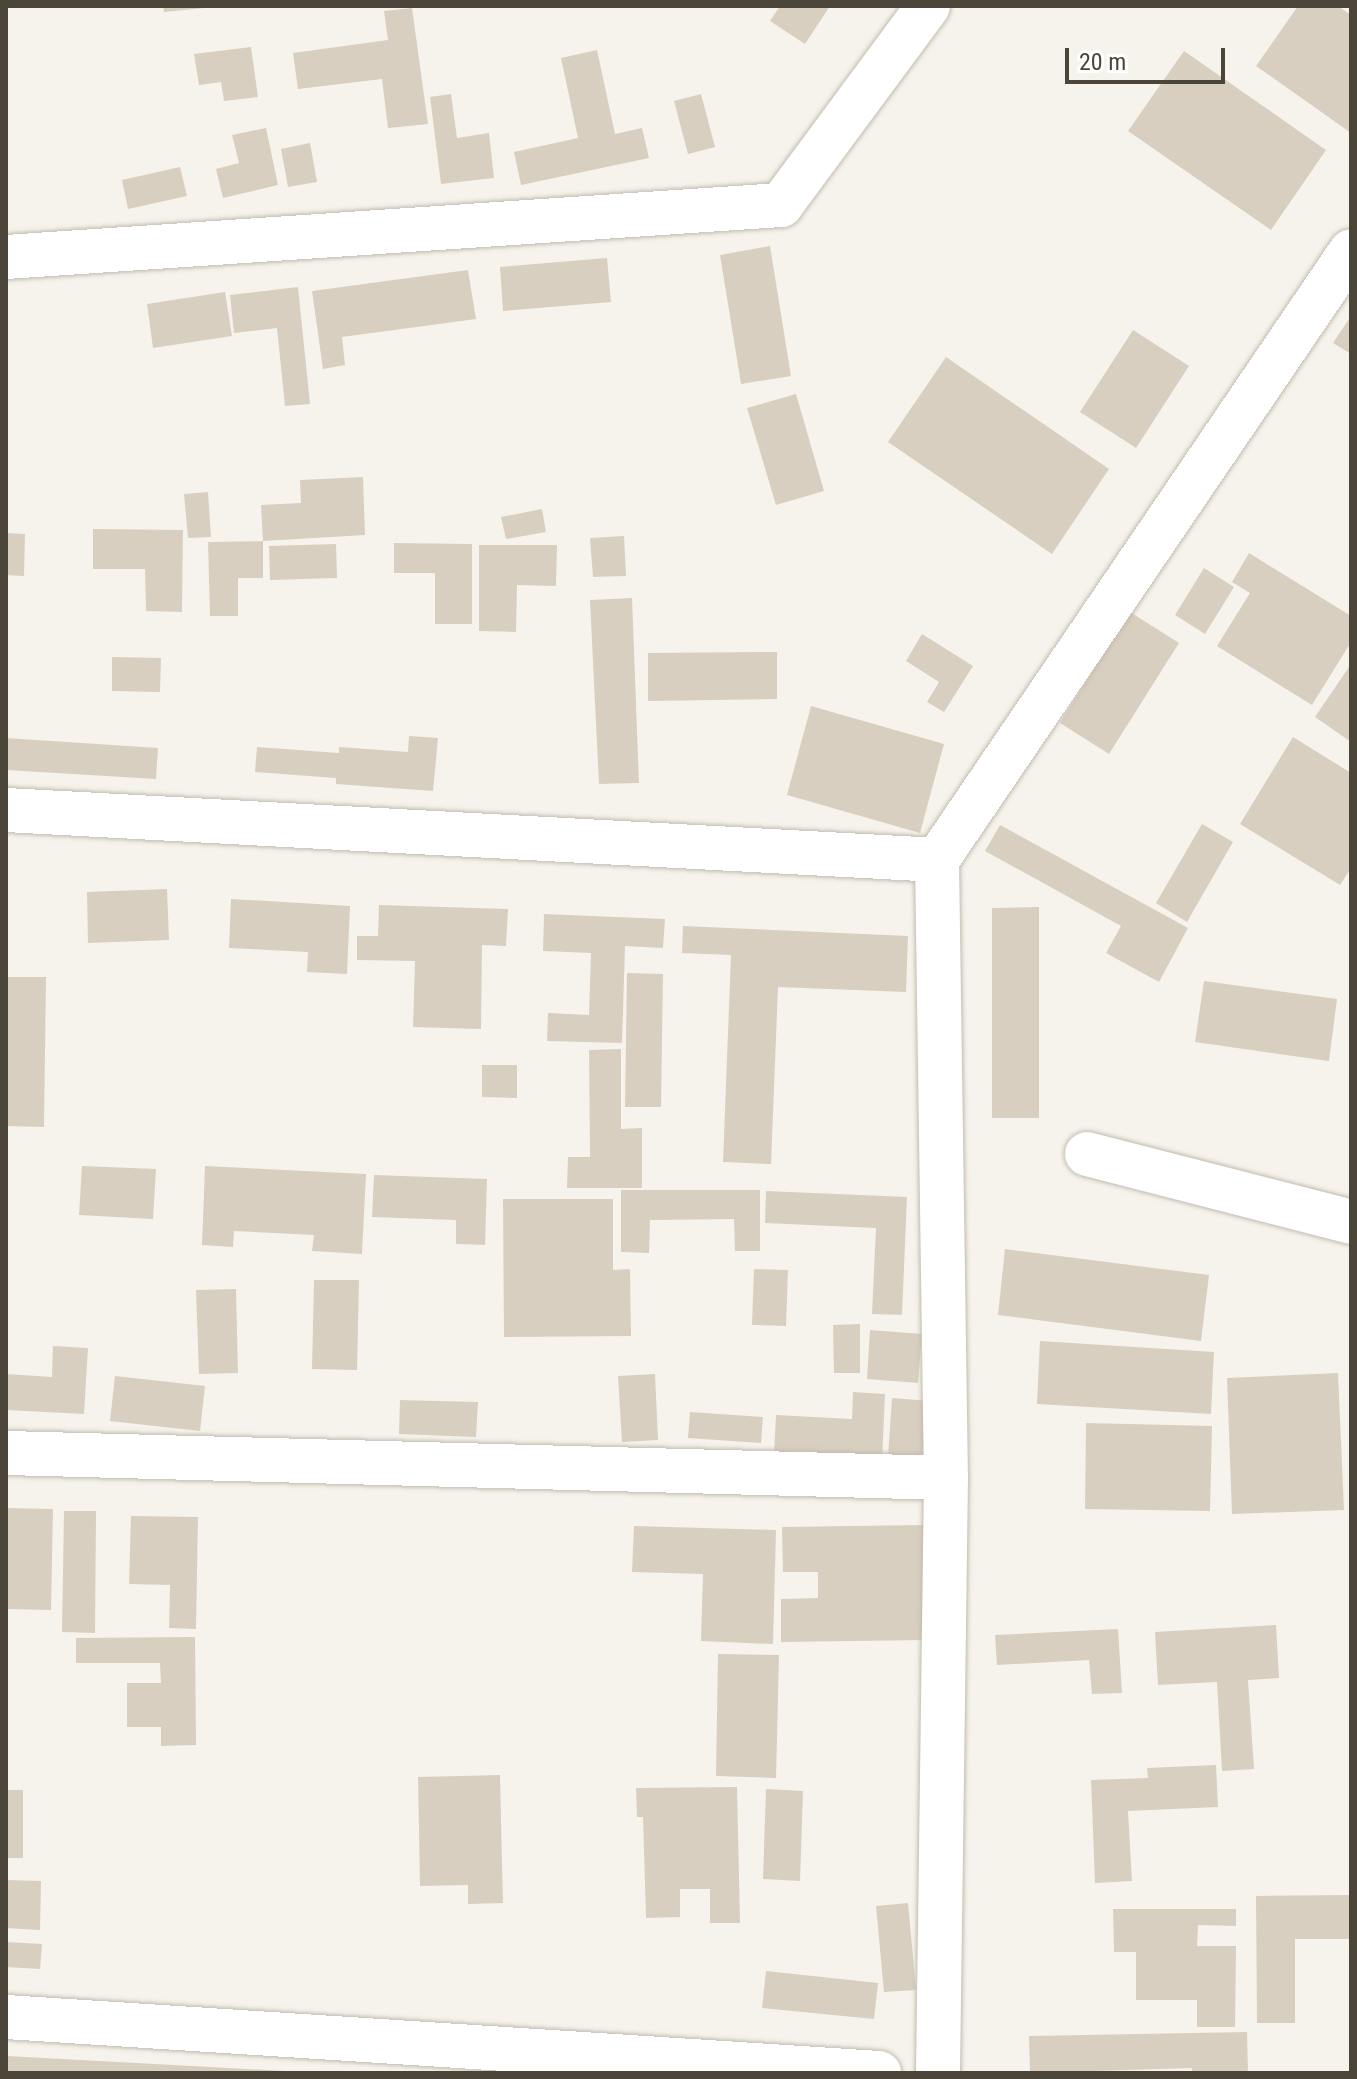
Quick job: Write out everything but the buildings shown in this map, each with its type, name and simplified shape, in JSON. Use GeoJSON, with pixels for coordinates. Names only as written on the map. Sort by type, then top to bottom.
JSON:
{"type":"FeatureCollection","features":[{"type":"Feature","properties":{"kind":"street"},"geometry":{"type":"LineString","coordinates":[[6,257],[781,205],[928,6]]}},
{"type":"Feature","properties":{"kind":"street"},"geometry":{"type":"LineString","coordinates":[[938,2073],[946,1478],[937,860],[1351,251]]}},
{"type":"Feature","properties":{"kind":"street"},"geometry":{"type":"LineString","coordinates":[[6,810],[937,860]]}},
{"type":"Feature","properties":{"kind":"street"},"geometry":{"type":"LineString","coordinates":[[1087,1154],[1351,1222]]}},
{"type":"Feature","properties":{"kind":"street"},"geometry":{"type":"LineString","coordinates":[[6,1453],[946,1478]]}},
{"type":"Feature","properties":{"kind":"street"},"geometry":{"type":"LineString","coordinates":[[6,2017],[879,2073]]}}]}
